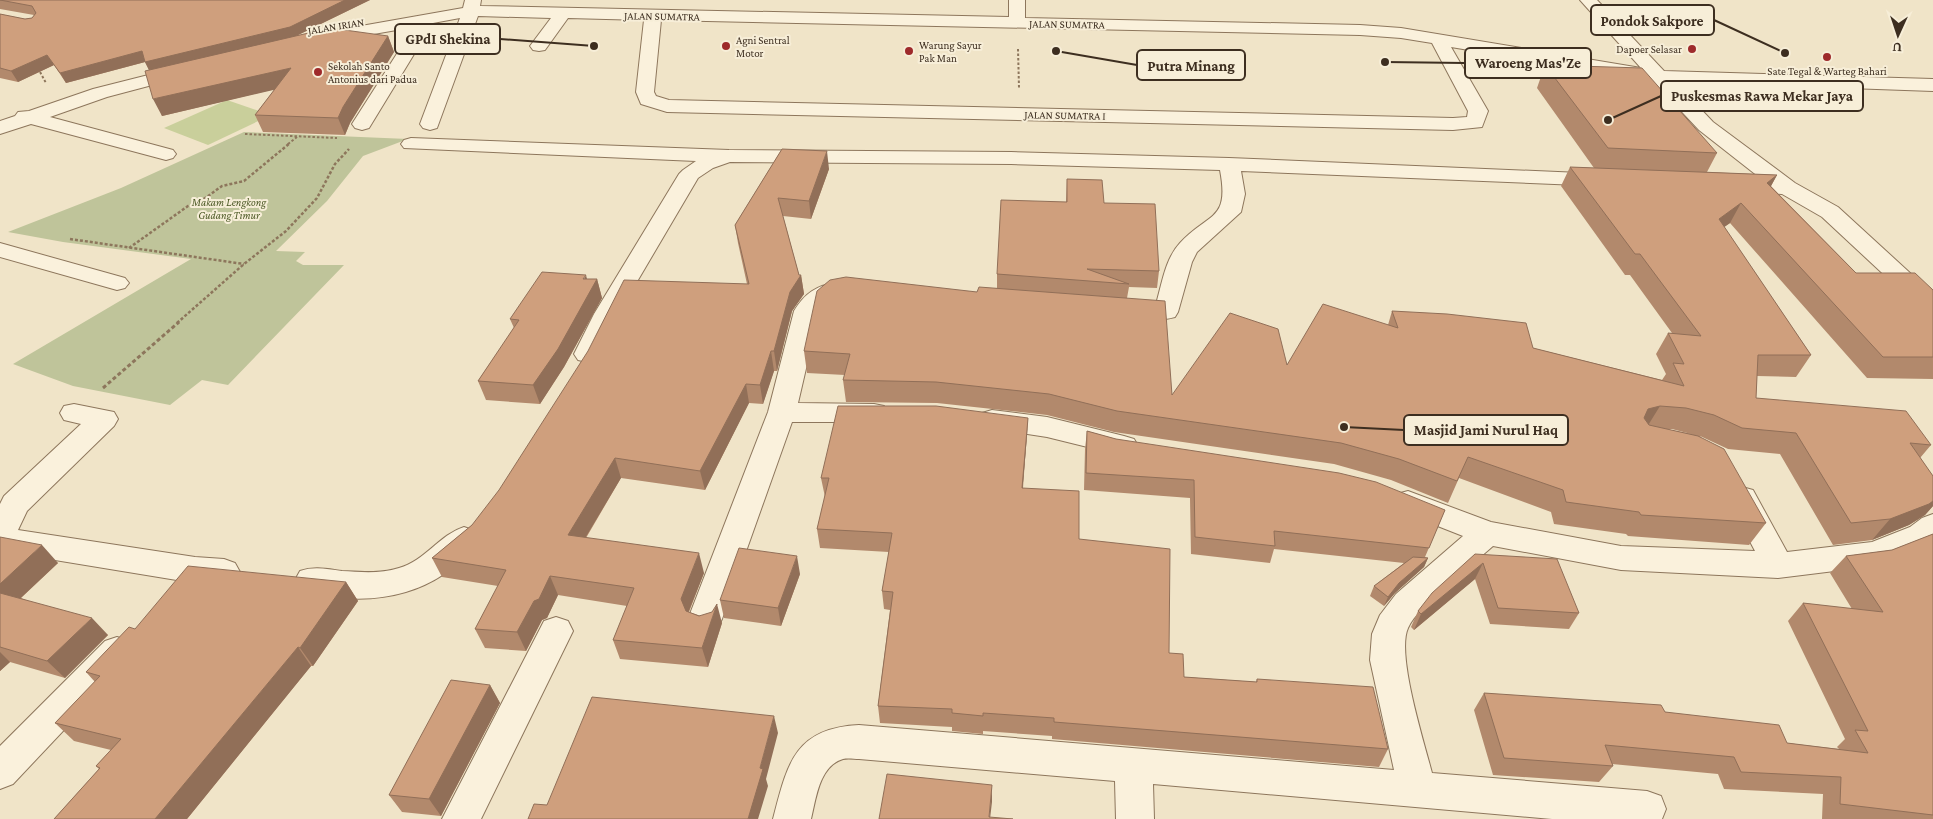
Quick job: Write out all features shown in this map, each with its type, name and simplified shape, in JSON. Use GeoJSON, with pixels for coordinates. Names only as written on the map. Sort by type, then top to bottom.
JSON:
{"type":"FeatureCollection","features":[{"type":"Feature","properties":{"kind":"street"},"geometry":{"type":"LineString","coordinates":[[1017,0],[1017,24]]}},
{"type":"Feature","properties":{"kind":"street"},"geometry":{"type":"LineString","coordinates":[[1588,0],[1706,126],[1787,188],[1830,212],[1933,307]]}},
{"type":"Feature","properties":{"kind":"street"},"geometry":{"type":"LineString","coordinates":[[362,124],[421,28],[472,4]]}},
{"type":"Feature","properties":{"kind":"street"},"geometry":{"type":"LineString","coordinates":[[430,124],[472,4]]}},
{"type":"Feature","properties":{"kind":"street","name":"JALAN SUMATRA"},"geometry":{"type":"LineString","coordinates":[[472,4],[562,14],[1360,30],[1401,33],[1659,76],[1933,85]]}},
{"type":"Feature","properties":{"kind":"street","name":"JALAN IRIAN"},"geometry":{"type":"LineString","coordinates":[[421,28],[302,43],[407,15],[472,4]]}},
{"type":"Feature","properties":{"kind":"street"},"geometry":{"type":"LineString","coordinates":[[540,46],[562,14]]}},
{"type":"Feature","properties":{"kind":"street","name":"JALAN SUMATRA I"},"geometry":{"type":"LineString","coordinates":[[653,15],[645,92],[648,100],[667,106],[1475,123],[1478,112],[1438,39]]}},
{"type":"Feature","properties":{"kind":"street"},"geometry":{"type":"LineString","coordinates":[[13,114],[95,89],[197,62]]}},
{"type":"Feature","properties":{"kind":"street"},"geometry":{"type":"LineString","coordinates":[[0,128],[13,114],[54,96],[95,89]]}},
{"type":"Feature","properties":{"kind":"street"},"geometry":{"type":"LineString","coordinates":[[13,114],[166,154]]}},
{"type":"Feature","properties":{"kind":"street"},"geometry":{"type":"LineString","coordinates":[[411,144],[729,156],[1011,158],[1229,164],[1627,181]]}},
{"type":"Feature","properties":{"kind":"street"},"geometry":{"type":"LineString","coordinates":[[574,377],[606,314],[690,174],[706,164],[729,156]]}},
{"type":"Feature","properties":{"kind":"street"},"geometry":{"type":"LineString","coordinates":[[1106,308],[1166,312],[1180,262],[1188,248],[1230,212],[1234,204],[1235,194],[1229,164]]}},
{"type":"Feature","properties":{"kind":"street"},"geometry":{"type":"LineString","coordinates":[[1717,185],[1787,188]]}},
{"type":"Feature","properties":{"kind":"street"},"geometry":{"type":"LineString","coordinates":[[0,250],[117,283]]}},
{"type":"Feature","properties":{"kind":"street"},"geometry":{"type":"LineString","coordinates":[[705,619],[782,412],[806,311],[810,302],[818,295],[831,290],[877,291]]}},
{"type":"Feature","properties":{"kind":"street"},"geometry":{"type":"LineString","coordinates":[[782,412],[898,414]]}},
{"type":"Feature","properties":{"kind":"street"},"geometry":{"type":"LineString","coordinates":[[0,534],[15,504],[104,419],[74,413]]}},
{"type":"Feature","properties":{"kind":"street"},"geometry":{"type":"LineString","coordinates":[[965,417],[1047,426],[1114,444],[1153,450]]}},
{"type":"Feature","properties":{"kind":"street"},"geometry":{"type":"LineString","coordinates":[[1729,473],[1778,565]]}},
{"type":"Feature","properties":{"kind":"street"},"geometry":{"type":"LineString","coordinates":[[1388,494],[1487,534],[1621,558],[1778,565],[1875,554],[1921,535],[1933,526]]}},
{"type":"Feature","properties":{"kind":"street"},"geometry":{"type":"LineString","coordinates":[[283,577],[371,587],[412,578],[433,565],[469,535],[480,521]]}},
{"type":"Feature","properties":{"kind":"street"},"geometry":{"type":"LineString","coordinates":[[1417,789],[1387,660],[1387,641],[1392,624],[1405,606],[1487,534]]}},
{"type":"Feature","properties":{"kind":"street"},"geometry":{"type":"LineString","coordinates":[[0,539],[195,570],[254,574]]}},
{"type":"Feature","properties":{"kind":"street"},"geometry":{"type":"LineString","coordinates":[[168,598],[195,570]]}},
{"type":"Feature","properties":{"kind":"street"},"geometry":{"type":"LineString","coordinates":[[0,772],[142,626]]}},
{"type":"Feature","properties":{"kind":"street"},"geometry":{"type":"LineString","coordinates":[[461,819],[556,631]]}},
{"type":"Feature","properties":{"kind":"street"},"geometry":{"type":"LineString","coordinates":[[792,819],[804,773],[819,754],[838,743],[860,742],[1647,808]]}},
{"type":"Feature","properties":{"kind":"street"},"geometry":{"type":"LineString","coordinates":[[1134,766],[1135,819]]}},
{"type":"Feature","properties":{"kind":"path"},"geometry":{"type":"LineString","coordinates":[[1017,24],[1020,114]]}},
{"type":"Feature","properties":{"kind":"path"},"geometry":{"type":"LineString","coordinates":[[46,67],[39,70],[54,96]]}},
{"type":"Feature","properties":{"kind":"path"},"geometry":{"type":"LineString","coordinates":[[245,134],[341,139]]}},
{"type":"Feature","properties":{"kind":"path"},"geometry":{"type":"LineString","coordinates":[[129,248],[188,206],[197,204],[222,186],[244,181],[297,137]]}},
{"type":"Feature","properties":{"kind":"path"},"geometry":{"type":"LineString","coordinates":[[74,413],[244,264],[278,238],[317,198],[335,164],[352,146]]}},
{"type":"Feature","properties":{"kind":"path"},"geometry":{"type":"LineString","coordinates":[[66,238],[244,264]]}},
{"type":"Feature","properties":{"kind":"green space"},"geometry":{"type":"Polygon","coordinates":[[[227,100],[271,115],[208,145],[164,128],[227,100]]]}},
{"type":"Feature","properties":{"kind":"green space","name":"Makam Lengkong Gudang Timur"},"geometry":{"type":"Polygon","coordinates":[[[244,132],[408,139],[363,156],[327,201],[276,251],[305,252],[296,261],[303,265],[344,265],[228,385],[202,380],[170,405],[73,386],[13,364],[191,259],[63,242],[8,232],[121,188],[244,132]]]}},
{"type":"Feature","properties":{"kind":"building"},"geometry":{"type":"Polygon","coordinates":[[[0,0],[345,0],[290,27],[145,62],[142,51],[60,73],[47,55],[11,71],[0,68],[0,14],[25,19],[32,18],[36,13],[32,6],[0,0]]]}},
{"type":"Feature","properties":{"kind":"building"},"geometry":{"type":"Polygon","coordinates":[[[330,28],[388,36],[338,118],[255,115],[291,68],[153,99],[145,71],[330,28]]]}},
{"type":"Feature","properties":{"kind":"building"},"geometry":{"type":"Polygon","coordinates":[[[1545,65],[1642,68],[1717,153],[1608,148],[1545,65]]]}},
{"type":"Feature","properties":{"kind":"building"},"geometry":{"type":"Polygon","coordinates":[[[782,149],[827,151],[809,201],[778,198],[799,275],[801,275],[790,292],[774,351],[771,351],[760,385],[746,384],[700,471],[615,458],[568,535],[699,553],[681,599],[686,611],[699,616],[712,612],[717,604],[702,648],[613,640],[634,588],[550,576],[539,599],[534,601],[517,632],[475,629],[506,570],[432,558],[472,525],[499,490],[588,351],[624,280],[749,284],[735,225],[782,149]]]}},
{"type":"Feature","properties":{"kind":"building"},"geometry":{"type":"Polygon","coordinates":[[[1570,167],[1777,175],[1767,183],[1856,273],[1915,273],[1933,290],[1933,357],[1883,357],[1741,203],[1719,219],[1811,355],[1758,355],[1756,398],[1906,411],[1931,445],[1910,443],[1933,476],[1933,501],[1890,519],[1851,523],[1796,433],[1742,428],[1714,415],[1686,408],[1660,406],[1648,409],[1644,418],[1649,425],[1698,436],[1724,449],[1766,523],[1641,515],[1639,512],[1566,502],[1563,490],[1468,457],[1457,481],[1399,459],[1341,443],[1117,411],[1049,394],[936,382],[843,380],[850,354],[804,351],[817,291],[830,280],[846,277],[977,292],[979,287],[1165,301],[1172,395],[1230,313],[1278,329],[1287,365],[1323,304],[1398,328],[1392,311],[1447,314],[1526,323],[1533,348],[1684,386],[1673,363],[1684,364],[1668,333],[1701,336],[1640,254],[1635,254],[1570,167]]]}},
{"type":"Feature","properties":{"kind":"building"},"geometry":{"type":"Polygon","coordinates":[[[1067,179],[1102,180],[1104,203],[1155,204],[1159,271],[1087,269],[1129,284],[997,274],[1001,200],[1067,202],[1067,179]]]}},
{"type":"Feature","properties":{"kind":"building"},"geometry":{"type":"Polygon","coordinates":[[[542,272],[586,275],[583,279],[597,279],[558,349],[533,385],[478,381],[519,320],[510,319],[542,272]]]}},
{"type":"Feature","properties":{"kind":"building"},"geometry":{"type":"Polygon","coordinates":[[[838,406],[936,406],[1028,418],[1022,488],[1079,491],[1079,539],[1170,549],[1169,653],[1183,654],[1184,677],[1257,682],[1257,679],[1373,687],[1388,749],[1054,722],[1054,718],[983,713],[983,716],[952,713],[952,709],[878,706],[893,592],[882,591],[892,533],[817,529],[829,478],[821,478],[838,406]]]}},
{"type":"Feature","properties":{"kind":"building"},"geometry":{"type":"Polygon","coordinates":[[[1087,431],[1116,439],[1339,473],[1376,482],[1445,510],[1429,548],[1274,531],[1275,546],[1195,537],[1194,480],[1086,473],[1087,431]]]}},
{"type":"Feature","properties":{"kind":"building"},"geometry":{"type":"Polygon","coordinates":[[[1933,534],[1933,815],[1840,804],[1841,777],[1741,772],[1734,757],[1605,745],[1613,766],[1504,758],[1484,693],[1661,705],[1665,712],[1779,725],[1787,743],[1868,753],[1855,730],[1868,731],[1803,603],[1883,612],[1846,556],[1892,550],[1933,534]]]}},
{"type":"Feature","properties":{"kind":"building"},"geometry":{"type":"Polygon","coordinates":[[[0,537],[42,545],[0,584],[0,537]]]}},
{"type":"Feature","properties":{"kind":"building"},"geometry":{"type":"Polygon","coordinates":[[[739,548],[797,556],[778,608],[720,600],[739,548]]]}},
{"type":"Feature","properties":{"kind":"building"},"geometry":{"type":"Polygon","coordinates":[[[1475,554],[1557,559],[1579,613],[1498,608],[1483,563],[1421,614],[1418,611],[1432,593],[1475,554]]]}},
{"type":"Feature","properties":{"kind":"building"},"geometry":{"type":"Polygon","coordinates":[[[1413,557],[1428,558],[1399,583],[1388,597],[1374,586],[1413,557]]]}},
{"type":"Feature","properties":{"kind":"building"},"geometry":{"type":"Polygon","coordinates":[[[188,566],[346,582],[300,648],[298,647],[155,819],[54,819],[100,768],[96,766],[121,739],[55,723],[100,676],[86,672],[129,627],[135,629],[188,566]]]}},
{"type":"Feature","properties":{"kind":"building"},"geometry":{"type":"Polygon","coordinates":[[[0,593],[92,618],[47,661],[0,647],[0,593]]]}},
{"type":"Feature","properties":{"kind":"building"},"geometry":{"type":"Polygon","coordinates":[[[451,680],[490,685],[429,799],[389,795],[451,680]]]}},
{"type":"Feature","properties":{"kind":"building"},"geometry":{"type":"Polygon","coordinates":[[[592,697],[774,716],[760,768],[763,769],[748,819],[528,819],[534,804],[547,805],[592,697]]]}},
{"type":"Feature","properties":{"kind":"building"},"geometry":{"type":"Polygon","coordinates":[[[887,774],[992,785],[989,817],[1013,819],[879,819],[887,774]]]}},
{"type":"Feature","properties":{"kind":"place","name":"GPdI Shekina"},"geometry":{"type":"Point","coordinates":[594,46]}},
{"type":"Feature","properties":{"kind":"place","name":"Agni Sentral Motor"},"geometry":{"type":"Point","coordinates":[726,46]}},
{"type":"Feature","properties":{"kind":"place","name":"Dapoer Selasar"},"geometry":{"type":"Point","coordinates":[1692,49]}},
{"type":"Feature","properties":{"kind":"place","name":"Warung Sayur Pak Man"},"geometry":{"type":"Point","coordinates":[909,51]}},
{"type":"Feature","properties":{"kind":"place","name":"Putra Minang"},"geometry":{"type":"Point","coordinates":[1056,51]}},
{"type":"Feature","properties":{"kind":"place","name":"Pondok Sakpore"},"geometry":{"type":"Point","coordinates":[1785,53]}},
{"type":"Feature","properties":{"kind":"place","name":"Sate Tegal & Warteg Bahari"},"geometry":{"type":"Point","coordinates":[1827,57]}},
{"type":"Feature","properties":{"kind":"place","name":"Waroeng Mas'Ze"},"geometry":{"type":"Point","coordinates":[1385,62]}},
{"type":"Feature","properties":{"kind":"place","name":"Sekolah Santo Antonius dari Padua"},"geometry":{"type":"Point","coordinates":[318,72]}},
{"type":"Feature","properties":{"kind":"place","name":"Puskesmas Rawa Mekar Jaya"},"geometry":{"type":"Point","coordinates":[1608,120]}},
{"type":"Feature","properties":{"kind":"place","name":"Masjid Jami Nurul Haq"},"geometry":{"type":"Point","coordinates":[1344,427]}}]}
